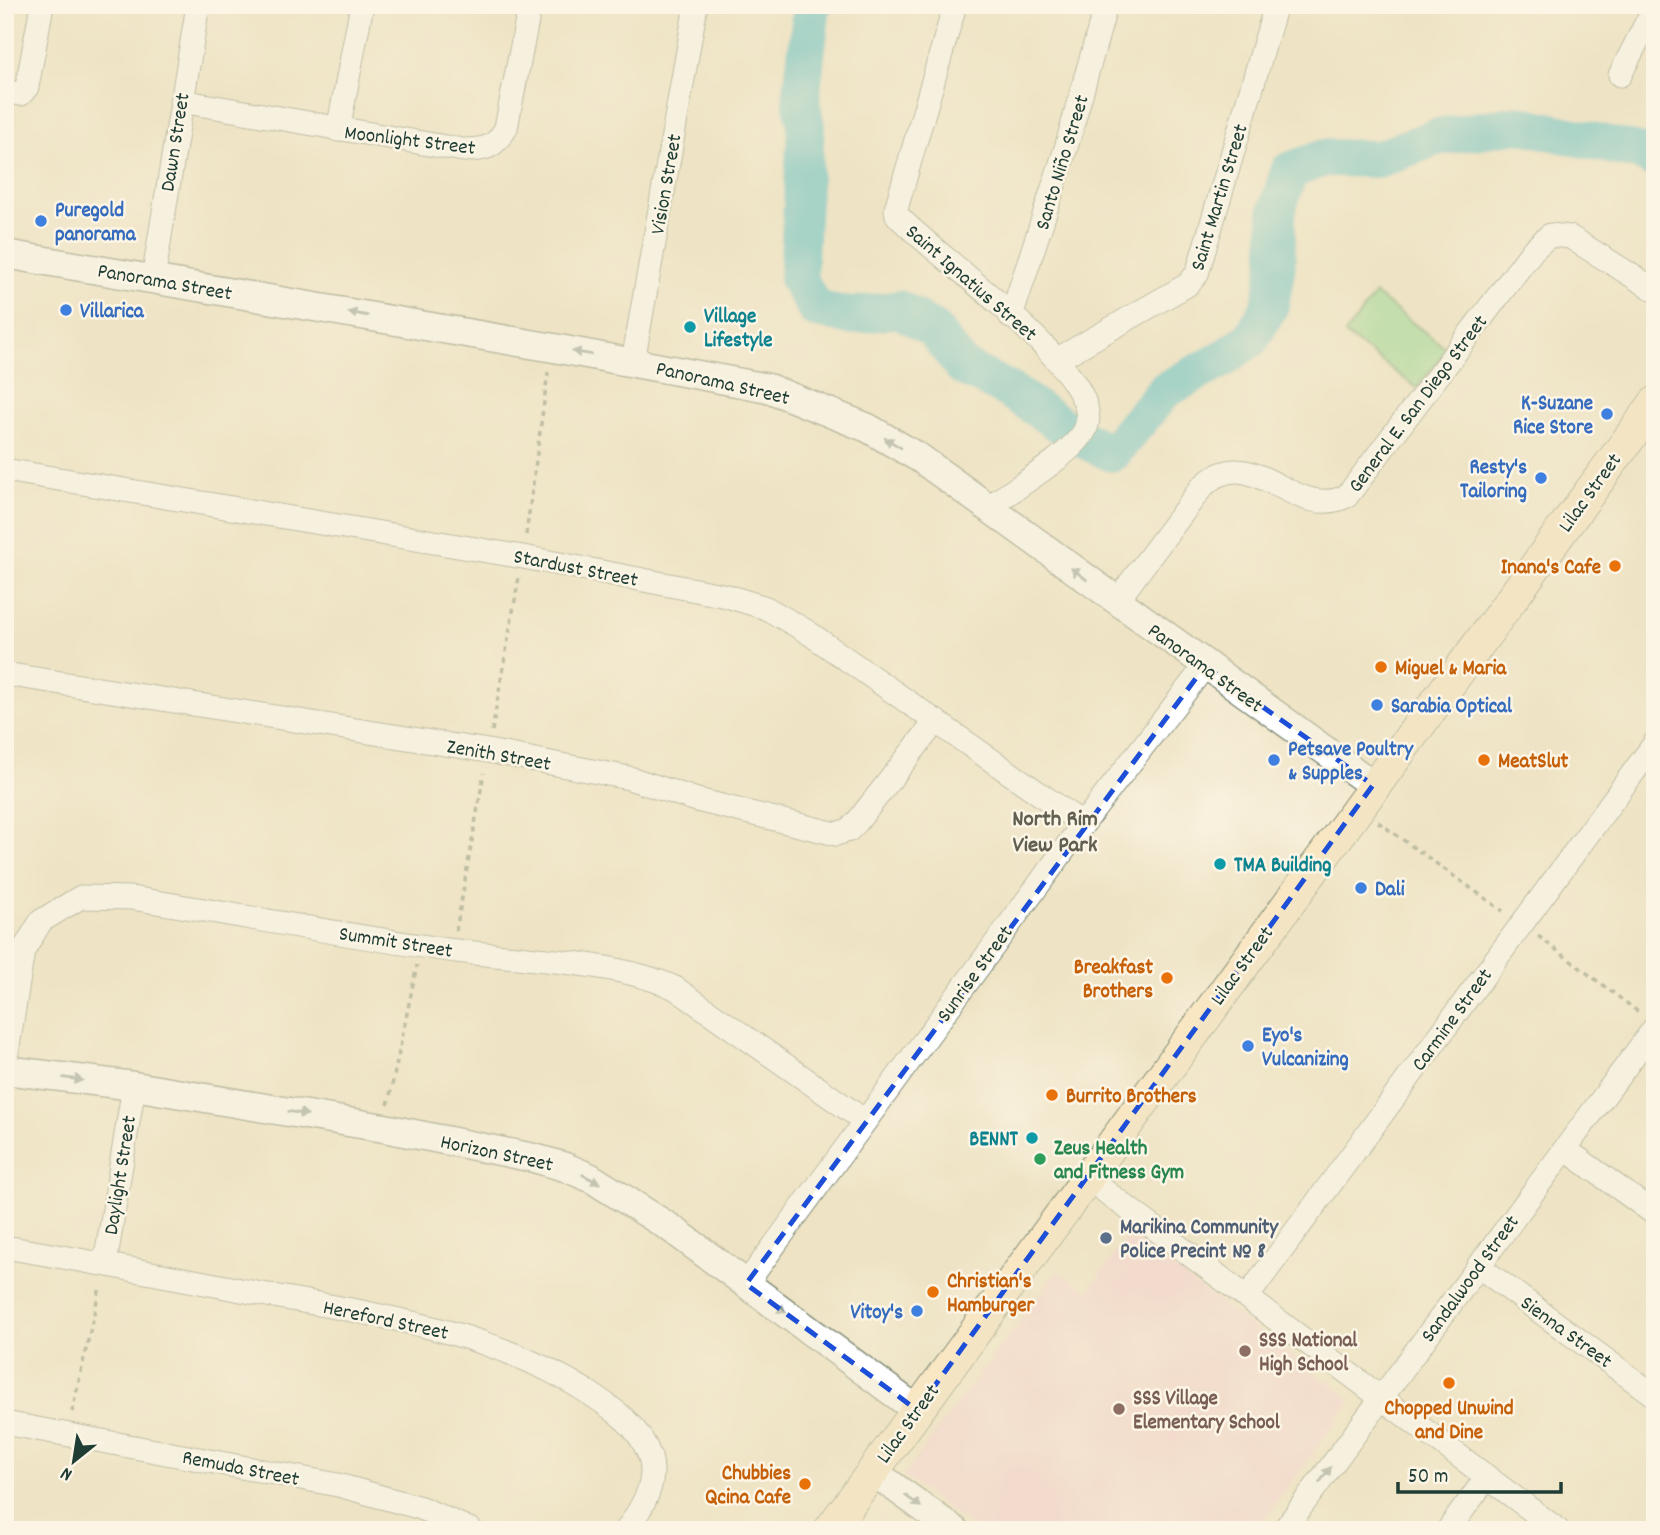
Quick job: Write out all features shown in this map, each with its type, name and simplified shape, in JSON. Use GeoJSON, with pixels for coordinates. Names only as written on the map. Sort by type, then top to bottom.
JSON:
{"type":"FeatureCollection","features":[{"type":"Feature","properties":{"kind":"main road","name":"Lilac Street"},"geometry":{"type":"LineString","coordinates":[[830,1530],[1373,785],[1649,423]]}},
{"type":"Feature","properties":{"kind":"street"},"geometry":{"type":"LineString","coordinates":[[15,91],[41,5]]}},
{"type":"Feature","properties":{"kind":"street","name":"Dawn Street"},"geometry":{"type":"LineString","coordinates":[[153,279],[198,5]]}},
{"type":"Feature","properties":{"kind":"street"},"geometry":{"type":"LineString","coordinates":[[338,130],[362,5]]}},
{"type":"Feature","properties":{"kind":"street","name":"Moonlight Street"},"geometry":{"type":"LineString","coordinates":[[181,101],[463,150],[492,147],[506,128],[530,5]]}},
{"type":"Feature","properties":{"kind":"street","name":"Vision Street"},"geometry":{"type":"LineString","coordinates":[[633,362],[696,5]]}},
{"type":"Feature","properties":{"kind":"street","name":"Saint Ignatius Street"},"geometry":{"type":"LineString","coordinates":[[955,5],[896,209],[897,215],[1058,359],[1086,401],[1085,430],[1069,448],[989,507]]}},
{"type":"Feature","properties":{"kind":"street","name":"Santo Niño Street"},"geometry":{"type":"LineString","coordinates":[[1011,317],[1066,148],[1106,5]]}},
{"type":"Feature","properties":{"kind":"street","name":"Saint Martin Street"},"geometry":{"type":"LineString","coordinates":[[1058,359],[1187,285],[1197,274],[1276,5]]}},
{"type":"Feature","properties":{"kind":"street"},"geometry":{"type":"LineString","coordinates":[[1620,75],[1655,6]]}},
{"type":"Feature","properties":{"kind":"street","name":"General E. San Diego Street"},"geometry":{"type":"LineString","coordinates":[[1116,602],[1202,487],[1219,474],[1247,471],[1320,503],[1347,496],[1533,250],[1550,235],[1570,237],[1655,290]]}},
{"type":"Feature","properties":{"kind":"street","name":"Panorama Street"},"geometry":{"type":"LineString","coordinates":[[5,254],[633,362],[768,388],[816,405],[868,428],[920,459],[1373,785]]}},
{"type":"Feature","properties":{"kind":"street","name":"Stardust Street"},"geometry":{"type":"LineString","coordinates":[[5,470],[523,557],[727,596],[766,608],[806,631],[1083,824]]}},
{"type":"Feature","properties":{"kind":"street","name":"Sunrise Street"},"geometry":{"type":"LineString","coordinates":[[746,1284],[1083,824],[1205,666]]}},
{"type":"Feature","properties":{"kind":"street","name":"Zenith Street"},"geometry":{"type":"LineString","coordinates":[[5,674],[488,751],[629,778],[697,800],[836,834],[849,830],[857,822],[936,721]]}},
{"type":"Feature","properties":{"kind":"street","name":"Carmine Street"},"geometry":{"type":"LineString","coordinates":[[1248,1296],[1655,743]]}},
{"type":"Feature","properties":{"kind":"street","name":"Summit Street"},"geometry":{"type":"LineString","coordinates":[[5,1065],[23,951],[41,921],[81,897],[131,898],[453,950],[610,970],[660,981],[675,988],[865,1121]]}},
{"type":"Feature","properties":{"kind":"street","name":"Sandalwood Street"},"geometry":{"type":"LineString","coordinates":[[1284,1530],[1655,1027]]}},
{"type":"Feature","properties":{"kind":"street","name":"Horizon Street"},"geometry":{"type":"LineString","coordinates":[[5,1070],[134,1086],[384,1128],[534,1158],[591,1178],[672,1229],[917,1410]]}},
{"type":"Feature","properties":{"kind":"street","name":"Daylight Street"},"geometry":{"type":"LineString","coordinates":[[105,1264],[134,1086]]}},
{"type":"Feature","properties":{"kind":"street"},"geometry":{"type":"LineString","coordinates":[[1565,1149],[1655,1214]]}},
{"type":"Feature","properties":{"kind":"street"},"geometry":{"type":"LineString","coordinates":[[1086,1177],[1558,1530]]}},
{"type":"Feature","properties":{"kind":"street","name":"Hereford Street"},"geometry":{"type":"LineString","coordinates":[[5,1247],[411,1322],[494,1345],[557,1373],[607,1405],[630,1424],[650,1458],[652,1476],[648,1496],[626,1530]]}},
{"type":"Feature","properties":{"kind":"street","name":"Sienna Street"},"geometry":{"type":"LineString","coordinates":[[1478,1266],[1655,1396]]}},
{"type":"Feature","properties":{"kind":"street","name":"Remuda Street"},"geometry":{"type":"LineString","coordinates":[[5,1423],[338,1485],[421,1508],[471,1530]]}},
{"type":"Feature","properties":{"kind":"street"},"geometry":{"type":"LineString","coordinates":[[872,1472],[954,1530]]}},
{"type":"Feature","properties":{"kind":"street"},"geometry":{"type":"LineString","coordinates":[[1448,1530],[1487,1477]]}},
{"type":"Feature","properties":{"kind":"path"},"geometry":{"type":"LineString","coordinates":[[453,950],[523,557],[547,375],[554,348]]}},
{"type":"Feature","properties":{"kind":"path"},"geometry":{"type":"LineString","coordinates":[[384,1128],[421,945]]}},
{"type":"Feature","properties":{"kind":"path"},"geometry":{"type":"LineString","coordinates":[[67,1434],[105,1264]]}},
{"type":"Feature","properties":{"kind":"highlighted area"},"geometry":{"type":"Polygon","coordinates":[[[1205,666],[1373,785],[917,1410],[746,1284],[1205,666]]]}},
{"type":"Feature","properties":{"kind":"shaded area","name":"SSS Village Elementary School"},"geometry":{"type":"Polygon","coordinates":[[[1127,1234],[1352,1400],[1256,1530],[977,1530],[903,1476],[1057,1271],[1089,1291],[1127,1234]]]}},
{"type":"Feature","properties":{"kind":"green space"},"geometry":{"type":"Polygon","coordinates":[[[1375,294],[1447,349],[1417,388],[1345,334],[1375,294]]]}},
{"type":"Feature","properties":{"kind":"waterway"},"geometry":{"type":"LineString","coordinates":[[812,5],[801,100],[806,127],[798,279],[816,309],[850,316],[899,309],[933,329],[963,367],[1009,390],[1082,439],[1112,453],[1165,390],[1221,360],[1251,339],[1270,305],[1277,265],[1277,211],[1289,171],[1324,158],[1378,159],[1437,137],[1518,124],[1640,152],[1655,160]]}},
{"type":"Feature","properties":{"kind":"place","name":"Puregold panorama"},"geometry":{"type":"Point","coordinates":[41,221]}},
{"type":"Feature","properties":{"kind":"place","name":"Villarica"},"geometry":{"type":"Point","coordinates":[66,310]}},
{"type":"Feature","properties":{"kind":"place","name":"Village Lifestyle"},"geometry":{"type":"Point","coordinates":[690,327]}},
{"type":"Feature","properties":{"kind":"place","name":"K-Suzane Rice Store"},"geometry":{"type":"Point","coordinates":[1607,414]}},
{"type":"Feature","properties":{"kind":"place","name":"Resty's Tailoring"},"geometry":{"type":"Point","coordinates":[1541,478]}},
{"type":"Feature","properties":{"kind":"place","name":"Inana's Cafe"},"geometry":{"type":"Point","coordinates":[1615,566]}},
{"type":"Feature","properties":{"kind":"place","name":"Miguel & Maria"},"geometry":{"type":"Point","coordinates":[1381,667]}},
{"type":"Feature","properties":{"kind":"place","name":"Sarabia Optical"},"geometry":{"type":"Point","coordinates":[1377,705]}},
{"type":"Feature","properties":{"kind":"place","name":"Petsave Poultry & Supples"},"geometry":{"type":"Point","coordinates":[1274,760]}},
{"type":"Feature","properties":{"kind":"place","name":"MeatSlut"},"geometry":{"type":"Point","coordinates":[1484,760]}},
{"type":"Feature","properties":{"kind":"place","name":"TMA Building"},"geometry":{"type":"Point","coordinates":[1220,864]}},
{"type":"Feature","properties":{"kind":"place","name":"Dali"},"geometry":{"type":"Point","coordinates":[1361,888]}},
{"type":"Feature","properties":{"kind":"place","name":"Breakfast Brothers"},"geometry":{"type":"Point","coordinates":[1167,978]}},
{"type":"Feature","properties":{"kind":"place","name":"Eyo's Vulcanizing"},"geometry":{"type":"Point","coordinates":[1248,1046]}},
{"type":"Feature","properties":{"kind":"place","name":"Burrito Brothers"},"geometry":{"type":"Point","coordinates":[1052,1095]}},
{"type":"Feature","properties":{"kind":"place","name":"BENNT"},"geometry":{"type":"Point","coordinates":[1032,1138]}},
{"type":"Feature","properties":{"kind":"place","name":"Zeus Health and Fitness Gym"},"geometry":{"type":"Point","coordinates":[1040,1159]}},
{"type":"Feature","properties":{"kind":"place","name":"Marikina Community Police Precint № 8"},"geometry":{"type":"Point","coordinates":[1106,1238]}},
{"type":"Feature","properties":{"kind":"place","name":"Christian's Hamburger"},"geometry":{"type":"Point","coordinates":[933,1292]}},
{"type":"Feature","properties":{"kind":"place","name":"Vitoy's"},"geometry":{"type":"Point","coordinates":[917,1311]}},
{"type":"Feature","properties":{"kind":"place","name":"SSS National High School"},"geometry":{"type":"Point","coordinates":[1245,1351]}},
{"type":"Feature","properties":{"kind":"place","name":"Chopped Unwind and Dine"},"geometry":{"type":"Point","coordinates":[1449,1383]}},
{"type":"Feature","properties":{"kind":"place","name":"SSS Village Elementary School"},"geometry":{"type":"Point","coordinates":[1119,1409]}},
{"type":"Feature","properties":{"kind":"place","name":"Chubbies Qcina Cafe"},"geometry":{"type":"Point","coordinates":[805,1484]}},
{"type":"Feature","properties":{"kind":"district","name":"North Rim View Park"},"geometry":{"type":"Point","coordinates":[1055,830]}}]}
